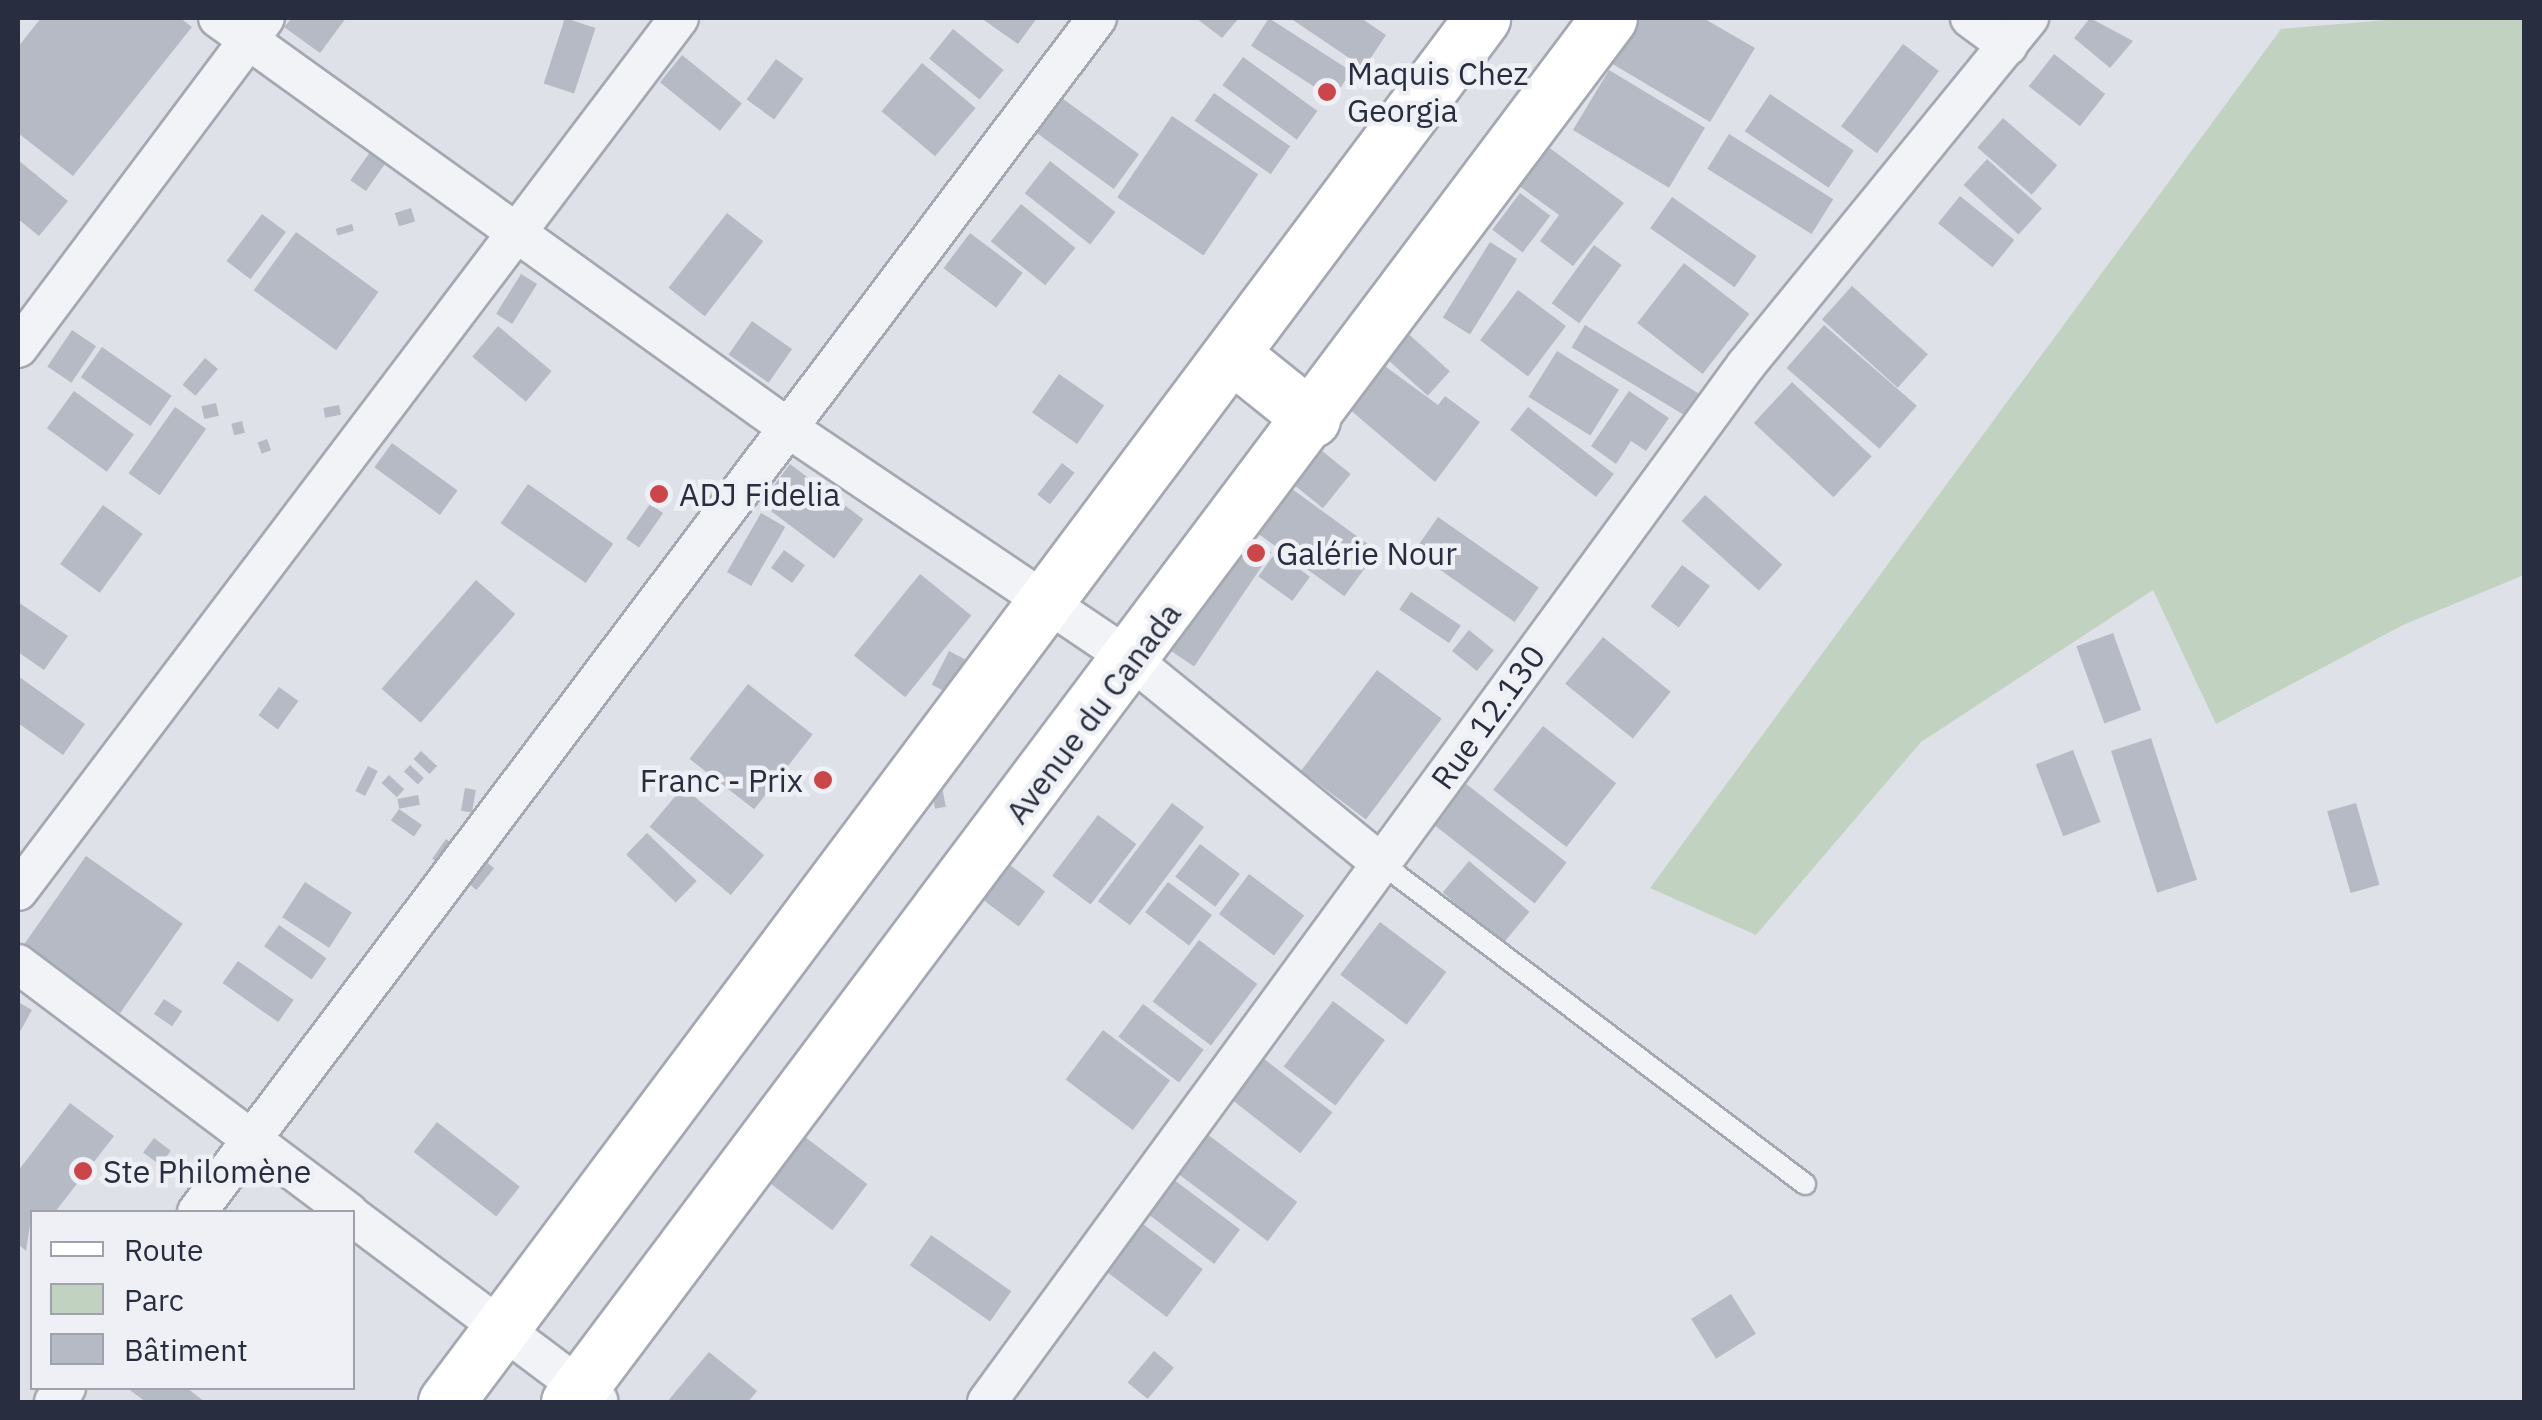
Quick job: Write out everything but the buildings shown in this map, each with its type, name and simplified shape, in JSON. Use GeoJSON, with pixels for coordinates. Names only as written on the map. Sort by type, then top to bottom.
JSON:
{"type":"FeatureCollection","features":[{"type":"Feature","properties":{"kind":"main road"},"geometry":{"type":"LineString","coordinates":[[446,1402],[1050,606],[1482,18]]}},
{"type":"Feature","properties":{"kind":"main road","name":"Avenue du Canada"},"geometry":{"type":"LineString","coordinates":[[583,1398],[1608,18]]}},
{"type":"Feature","properties":{"kind":"main road"},"geometry":{"type":"LineString","coordinates":[[1235,357],[1312,419]]}},
{"type":"Feature","properties":{"kind":"street"},"geometry":{"type":"LineString","coordinates":[[218,18],[256,29],[791,430],[1133,661],[1381,863]]}},
{"type":"Feature","properties":{"kind":"street"},"geometry":{"type":"LineString","coordinates":[[18,891],[523,232],[679,18]]}},
{"type":"Feature","properties":{"kind":"street"},"geometry":{"type":"LineString","coordinates":[[199,1210],[791,430],[1097,18]]}},
{"type":"Feature","properties":{"kind":"street"},"geometry":{"type":"LineString","coordinates":[[1970,18],[2019,32]]}},
{"type":"Feature","properties":{"kind":"street"},"geometry":{"type":"LineString","coordinates":[[18,348],[256,29]]}},
{"type":"Feature","properties":{"kind":"street","name":"Rue 12.130"},"geometry":{"type":"LineString","coordinates":[[987,1402],[1746,365],[2019,32]]}},
{"type":"Feature","properties":{"kind":"street"},"geometry":{"type":"LineString","coordinates":[[18,964],[345,1210]]}},
{"type":"Feature","properties":{"kind":"street"},"geometry":{"type":"LineString","coordinates":[[355,1218],[502,1328],[583,1398]]}},
{"type":"Feature","properties":{"kind":"lane"},"geometry":{"type":"LineString","coordinates":[[1381,863],[1805,1184]]}},
{"type":"Feature","properties":{"kind":"green space"},"geometry":{"type":"Polygon","coordinates":[[[2411,18],[2524,18],[2524,575],[2403,625],[2216,724],[2153,590],[1921,742],[1756,935],[1650,888],[2281,29],[2411,18]]]}},
{"type":"Feature","properties":{"kind":"place","name":"Maquis Chez Georgia"},"geometry":{"type":"Point","coordinates":[1327,92]}},
{"type":"Feature","properties":{"kind":"place","name":"ADJ Fidelia"},"geometry":{"type":"Point","coordinates":[659,494]}},
{"type":"Feature","properties":{"kind":"place","name":"Galérie Nour"},"geometry":{"type":"Point","coordinates":[1256,553]}},
{"type":"Feature","properties":{"kind":"place","name":"Franc - Prix"},"geometry":{"type":"Point","coordinates":[823,780]}},
{"type":"Feature","properties":{"kind":"place","name":"Ste Philomène"},"geometry":{"type":"Point","coordinates":[83,1171]}}]}
